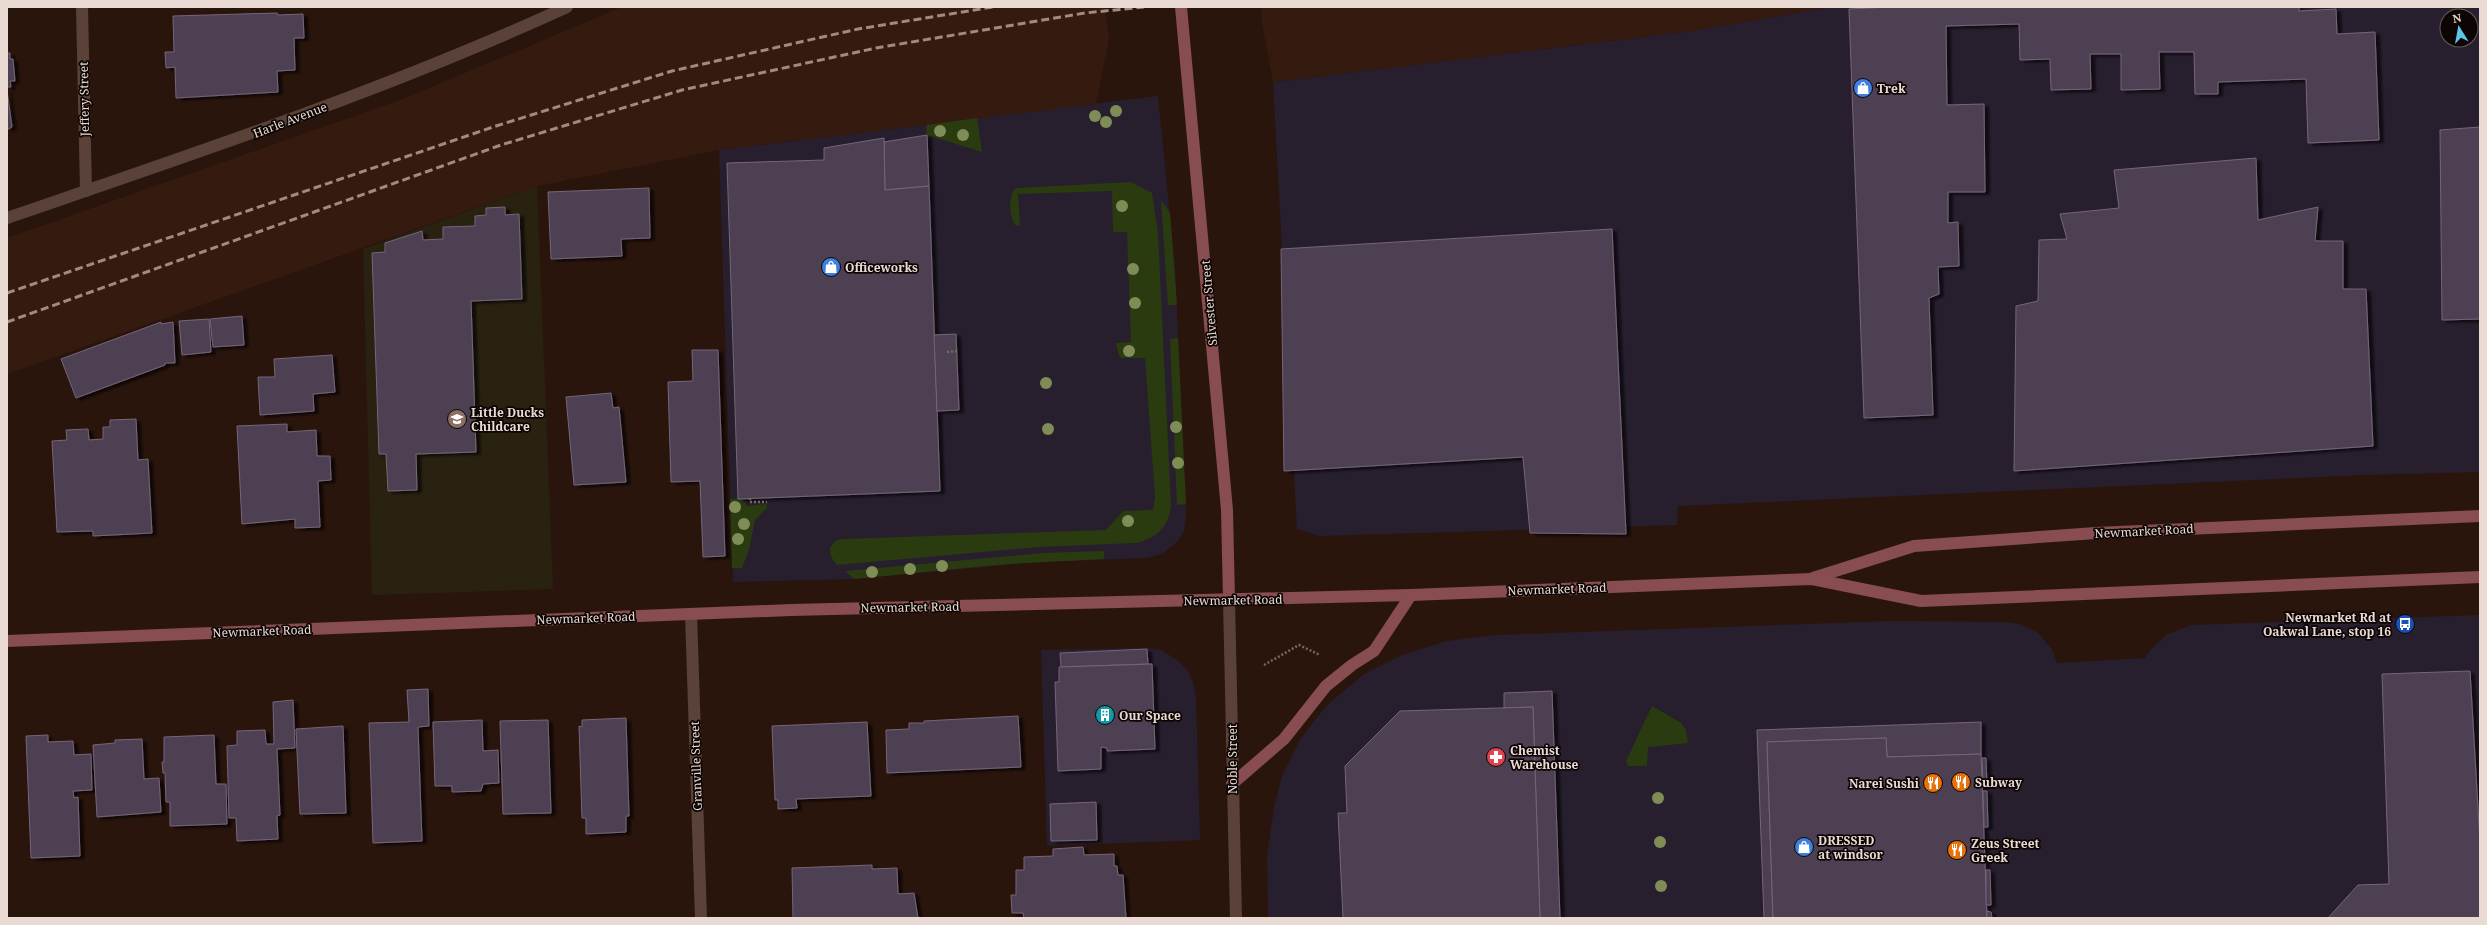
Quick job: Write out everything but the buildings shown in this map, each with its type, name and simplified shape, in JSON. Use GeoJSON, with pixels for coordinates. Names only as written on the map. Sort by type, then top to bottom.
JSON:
{"type":"FeatureCollection","features":[{"type":"Feature","properties":{"kind":"main road","name":"Silvester Street"},"geometry":{"type":"LineString","coordinates":[[1182,7],[1226,502],[1229,600]]}},
{"type":"Feature","properties":{"kind":"main road","name":"Newmarket Road"},"geometry":{"type":"LineString","coordinates":[[1812,578],[1914,546],[2096,533],[2480,516]]}},
{"type":"Feature","properties":{"kind":"main road","name":"Newmarket Road"},"geometry":{"type":"LineString","coordinates":[[7,641],[691,614],[1412,595],[1812,578],[1921,601],[2480,577]]}},
{"type":"Feature","properties":{"kind":"main road"},"geometry":{"type":"LineString","coordinates":[[1232,784],[1284,739],[1326,686],[1352,665],[1374,651],[1412,595]]}},
{"type":"Feature","properties":{"kind":"street","name":"Jeffery Street"},"geometry":{"type":"LineString","coordinates":[[82,7],[86,190]]}},
{"type":"Feature","properties":{"kind":"street","name":"Harle Avenue"},"geometry":{"type":"LineString","coordinates":[[7,218],[250,135],[372,88],[567,7]]}},
{"type":"Feature","properties":{"kind":"street","name":"Noble Street"},"geometry":{"type":"LineString","coordinates":[[1229,600],[1236,918]]}},
{"type":"Feature","properties":{"kind":"street","name":"Granville Street"},"geometry":{"type":"LineString","coordinates":[[691,614],[701,918]]}},
{"type":"Feature","properties":{"kind":"path"},"geometry":{"type":"LineString","coordinates":[[947,352],[957,351]]}},
{"type":"Feature","properties":{"kind":"path"},"geometry":{"type":"LineString","coordinates":[[750,498],[750,502],[767,502]]}},
{"type":"Feature","properties":{"kind":"path"},"geometry":{"type":"LineString","coordinates":[[1264,665],[1299,645],[1324,656]]}},
{"type":"Feature","properties":{"kind":"shaded area"},"geometry":{"type":"Polygon","coordinates":[[[622,7],[1105,7],[1109,38],[1096,104],[719,150],[537,186],[7,374],[7,238],[403,99],[622,7]]]}},
{"type":"Feature","properties":{"kind":"shaded area"},"geometry":{"type":"Polygon","coordinates":[[[1261,7],[1830,7],[1691,31],[1273,82],[1262,23],[1261,7]]]}},
{"type":"Feature","properties":{"kind":"shaded area"},"geometry":{"type":"Polygon","coordinates":[[[1830,7],[2480,7],[2480,472],[2363,475],[1678,506],[1677,525],[1320,536],[1297,529],[1273,82],[1691,31],[1830,7]]]}},
{"type":"Feature","properties":{"kind":"shaded area"},"geometry":{"type":"Polygon","coordinates":[[[1158,96],[1175,266],[1186,515],[1184,531],[1178,541],[1162,554],[1147,558],[1038,562],[854,579],[733,582],[719,150],[1158,96]]]}},
{"type":"Feature","properties":{"kind":"shaded area","name":"Little Ducks Childcare"},"geometry":{"type":"Polygon","coordinates":[[[537,186],[553,589],[372,595],[363,249],[537,186]]]}},
{"type":"Feature","properties":{"kind":"shaded area"},"geometry":{"type":"Polygon","coordinates":[[[2480,615],[2480,918],[1268,918],[1267,854],[1274,808],[1282,776],[1299,741],[1326,706],[1364,674],[1402,655],[1447,641],[1495,635],[1892,621],[2006,622],[2020,624],[2038,633],[2052,649],[2057,663],[2145,658],[2150,650],[2166,635],[2191,625],[2480,615]]]}},
{"type":"Feature","properties":{"kind":"shaded area"},"geometry":{"type":"Polygon","coordinates":[[[1148,648],[1161,650],[1177,660],[1188,671],[1193,682],[1196,696],[1200,840],[1047,846],[1041,650],[1148,648]]]}},
{"type":"Feature","properties":{"kind":"green space"},"geometry":{"type":"Polygon","coordinates":[[[977,118],[982,152],[927,135],[926,125],[977,118]]]}},
{"type":"Feature","properties":{"kind":"green space"},"geometry":{"type":"Polygon","coordinates":[[[1131,182],[1152,193],[1158,234],[1171,505],[1170,513],[1164,526],[1155,535],[1135,543],[1039,547],[837,565],[830,553],[830,548],[835,541],[842,539],[1106,530],[1123,511],[1153,510],[1155,497],[1145,358],[1121,358],[1118,353],[1116,343],[1131,342],[1127,232],[1113,232],[1112,191],[1018,194],[1020,226],[1015,225],[1013,221],[1010,206],[1013,191],[1016,188],[1131,182]]]}},
{"type":"Feature","properties":{"kind":"green space"},"geometry":{"type":"Polygon","coordinates":[[[1161,200],[1170,213],[1177,305],[1168,305],[1161,200]]]}},
{"type":"Feature","properties":{"kind":"green space"},"geometry":{"type":"Polygon","coordinates":[[[1178,338],[1186,504],[1177,505],[1170,339],[1178,338]]]}},
{"type":"Feature","properties":{"kind":"green space"},"geometry":{"type":"Polygon","coordinates":[[[745,498],[746,506],[767,504],[767,508],[755,520],[749,550],[742,568],[732,568],[730,499],[745,498]]]}},
{"type":"Feature","properties":{"kind":"green space"},"geometry":{"type":"Polygon","coordinates":[[[1104,551],[1104,559],[1006,564],[854,579],[845,571],[1043,553],[1104,551]]]}},
{"type":"Feature","properties":{"kind":"green space"},"geometry":{"type":"Polygon","coordinates":[[[1652,706],[1681,723],[1686,730],[1688,743],[1648,747],[1647,766],[1628,766],[1626,761],[1652,706]]]}},
{"type":"Feature","properties":{"kind":"railway"},"geometry":{"type":"LineString","coordinates":[[7,293],[496,126],[672,71],[858,29],[993,7]]}},
{"type":"Feature","properties":{"kind":"railway"},"geometry":{"type":"LineString","coordinates":[[7,322],[501,145],[682,90],[876,48],[1085,13],[1144,7]]}},
{"type":"Feature","properties":{"kind":"place","name":"Trek"},"geometry":{"type":"Point","coordinates":[1863,88]}},
{"type":"Feature","properties":{"kind":"place","name":"Officeworks"},"geometry":{"type":"Point","coordinates":[831,267]}},
{"type":"Feature","properties":{"kind":"place","name":"Little Ducks Childcare"},"geometry":{"type":"Point","coordinates":[457,419]}},
{"type":"Feature","properties":{"kind":"place","name":"Newmarket Rd at Oakwal Lane, stop 16"},"geometry":{"type":"Point","coordinates":[2405,624]}},
{"type":"Feature","properties":{"kind":"place","name":"Our Space"},"geometry":{"type":"Point","coordinates":[1105,715]}},
{"type":"Feature","properties":{"kind":"place","name":"Chemist Warehouse"},"geometry":{"type":"Point","coordinates":[1496,757]}},
{"type":"Feature","properties":{"kind":"place","name":"Subway"},"geometry":{"type":"Point","coordinates":[1961,782]}},
{"type":"Feature","properties":{"kind":"place","name":"Narei Sushi"},"geometry":{"type":"Point","coordinates":[1933,783]}},
{"type":"Feature","properties":{"kind":"place","name":"DRESSED at windsor"},"geometry":{"type":"Point","coordinates":[1804,847]}},
{"type":"Feature","properties":{"kind":"place","name":"Zeus Street Greek"},"geometry":{"type":"Point","coordinates":[1957,850]}}]}
